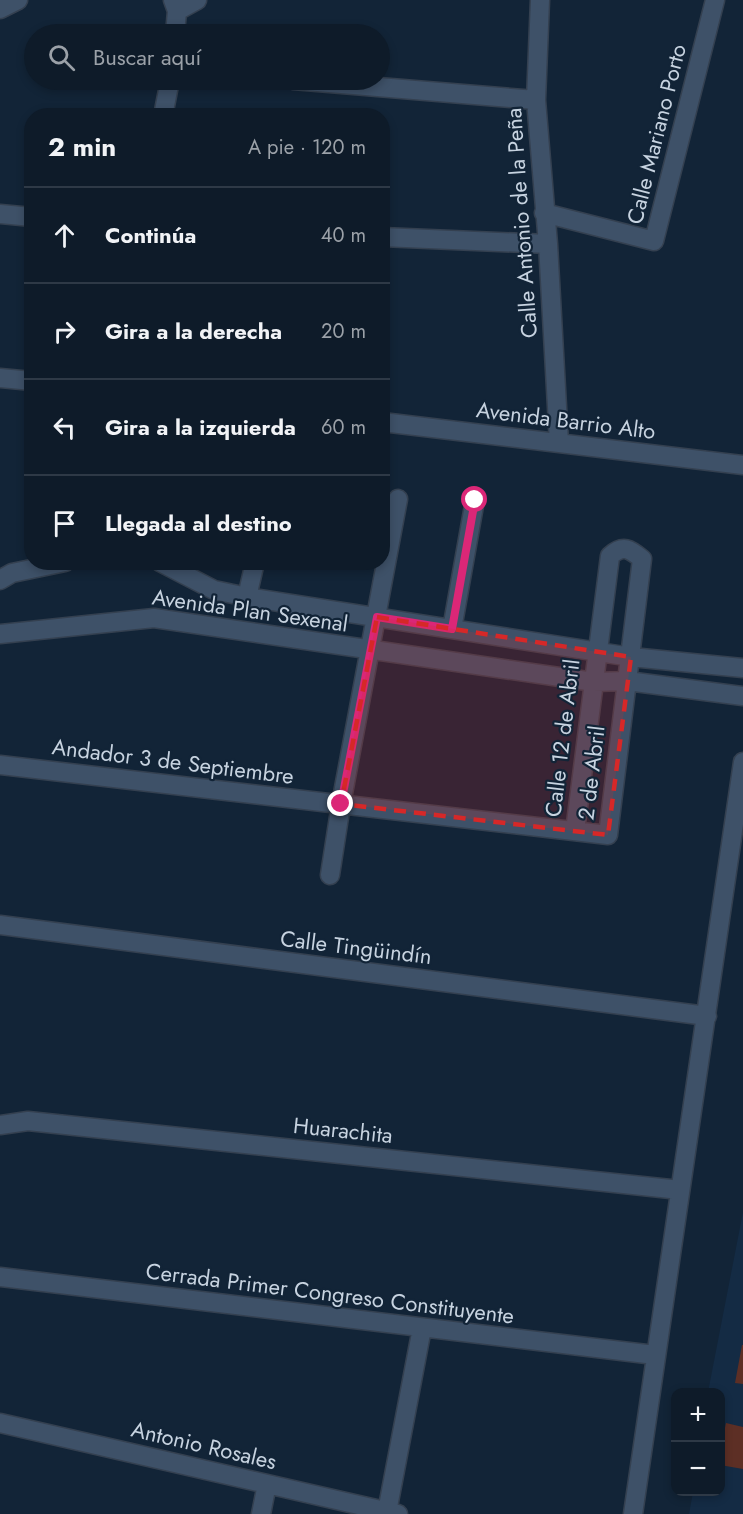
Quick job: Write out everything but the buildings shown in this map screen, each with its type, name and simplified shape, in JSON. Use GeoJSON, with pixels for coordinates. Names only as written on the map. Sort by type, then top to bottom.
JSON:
{"type":"FeatureCollection","features":[{"type":"Feature","properties":{"kind":"street"},"geometry":{"type":"LineString","coordinates":[[0,9],[18,0]]}},
{"type":"Feature","properties":{"kind":"street"},"geometry":{"type":"LineString","coordinates":[[175,24],[176,5],[196,0]]}},
{"type":"Feature","properties":{"kind":"street","name":"Calle Antonio de la Peña"},"geometry":{"type":"LineString","coordinates":[[540,0],[536,100],[548,244],[559,443]]}},
{"type":"Feature","properties":{"kind":"street","name":"Calle Mariano Porto"},"geometry":{"type":"LineString","coordinates":[[544,213],[654,241],[715,0]]}},
{"type":"Feature","properties":{"kind":"street"},"geometry":{"type":"LineString","coordinates":[[390,88],[536,100]]}},
{"type":"Feature","properties":{"kind":"street"},"geometry":{"type":"LineString","coordinates":[[165,108],[168,90]]}},
{"type":"Feature","properties":{"kind":"street"},"geometry":{"type":"LineString","coordinates":[[0,214],[24,216]]}},
{"type":"Feature","properties":{"kind":"street"},"geometry":{"type":"LineString","coordinates":[[390,237],[548,244]]}},
{"type":"Feature","properties":{"kind":"street"},"geometry":{"type":"LineString","coordinates":[[0,378],[24,380]]}},
{"type":"Feature","properties":{"kind":"street","name":"Avenida Barrio Alto"},"geometry":{"type":"LineString","coordinates":[[390,423],[743,465]]}},
{"type":"Feature","properties":{"kind":"street"},"geometry":{"type":"LineString","coordinates":[[390,544],[398,499]]}},
{"type":"Feature","properties":{"kind":"street"},"geometry":{"type":"LineString","coordinates":[[452,629],[475,500]]}},
{"type":"Feature","properties":{"kind":"street","name":"Calle 12 de Abril"},"geometry":{"type":"LineString","coordinates":[[575,831],[610,556],[617,550],[625,549],[632,551],[642,559]]}},
{"type":"Feature","properties":{"kind":"street","name":"2 de Abril"},"geometry":{"type":"LineString","coordinates":[[341,804],[608,835],[642,559]]}},
{"type":"Feature","properties":{"kind":"street"},"geometry":{"type":"LineString","coordinates":[[0,580],[12,573],[26,570]]}},
{"type":"Feature","properties":{"kind":"street","name":"Avenida Plan Sexenal"},"geometry":{"type":"LineString","coordinates":[[175,570],[214,590],[248,597],[631,657],[743,668]]}},
{"type":"Feature","properties":{"kind":"street"},"geometry":{"type":"LineString","coordinates":[[248,597],[253,570]]}},
{"type":"Feature","properties":{"kind":"street"},"geometry":{"type":"LineString","coordinates":[[330,875],[341,804],[385,570]]}},
{"type":"Feature","properties":{"kind":"street","name":"Avenida Plan Sexenal"},"geometry":{"type":"LineString","coordinates":[[0,634],[154,618],[594,682],[627,681],[743,696]]}},
{"type":"Feature","properties":{"kind":"street"},"geometry":{"type":"LineString","coordinates":[[633,1514],[743,762]]}},
{"type":"Feature","properties":{"kind":"street","name":"Andador 3 de Septiembre"},"geometry":{"type":"LineString","coordinates":[[0,765],[341,804]]}},
{"type":"Feature","properties":{"kind":"street","name":"Calle Tingüindín"},"geometry":{"type":"LineString","coordinates":[[0,925],[707,1016]]}},
{"type":"Feature","properties":{"kind":"street","name":"Huarachita"},"geometry":{"type":"LineString","coordinates":[[0,1125],[28,1122],[680,1190]]}},
{"type":"Feature","properties":{"kind":"street","name":"Cerrada Primer Congreso Constituyente"},"geometry":{"type":"LineString","coordinates":[[0,1277],[655,1355]]}},
{"type":"Feature","properties":{"kind":"street"},"geometry":{"type":"LineString","coordinates":[[382,1512],[422,1328]]}},
{"type":"Feature","properties":{"kind":"street","name":"Antonio Rosales"},"geometry":{"type":"LineString","coordinates":[[0,1423],[382,1512]]}},
{"type":"Feature","properties":{"kind":"street"},"geometry":{"type":"LineString","coordinates":[[261,1514],[267,1484]]}},
{"type":"Feature","properties":{"kind":"highlighted area"},"geometry":{"type":"Polygon","coordinates":[[[377,617],[631,657],[608,835],[341,804],[377,617]]]}},
{"type":"Feature","properties":{"kind":"shaded area"},"geometry":{"type":"Polygon","coordinates":[[[743,1212],[743,1514],[689,1514],[692,1496],[725,1496],[725,1388],[709,1388],[743,1212]]]}},
{"type":"Feature","properties":{"kind":"route"},"geometry":{"type":"LineString","coordinates":[[341,804],[377,617],[452,629],[475,500]]}}]}
